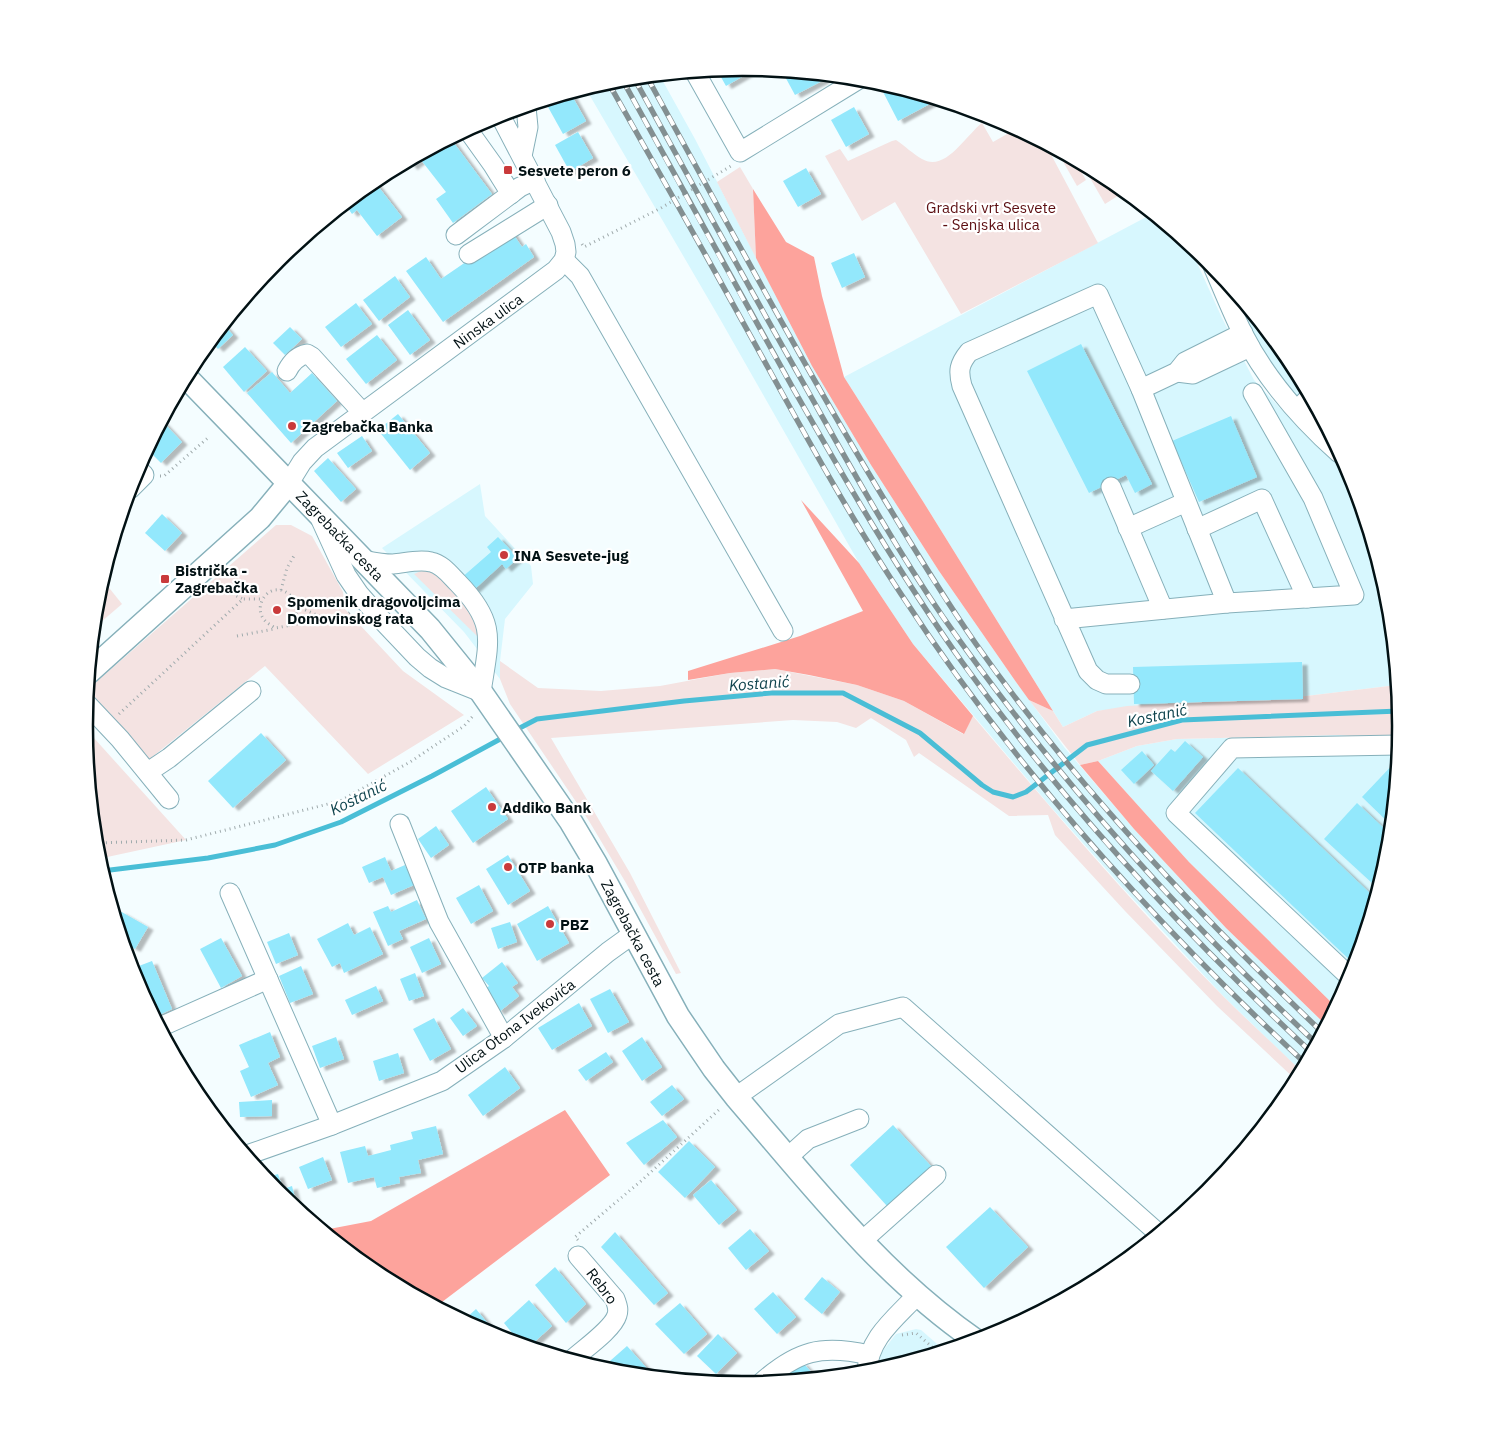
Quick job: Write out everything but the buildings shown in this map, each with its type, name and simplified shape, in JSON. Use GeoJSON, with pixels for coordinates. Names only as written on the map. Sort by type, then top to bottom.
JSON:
{"type":"FeatureCollection","features":[{"type":"Feature","properties":{"kind":"main road","name":"Zagrebačka cesta"},"geometry":{"type":"LineString","coordinates":[[191,382],[430,629],[481,692],[571,822],[596,864],[678,1016],[714,1069],[729,1102],[788,1157],[884,1265],[917,1295],[967,1335]]}},
{"type":"Feature","properties":{"kind":"main road"},"geometry":{"type":"LineString","coordinates":[[96,666],[260,518],[289,483]]}},
{"type":"Feature","properties":{"kind":"street"},"geometry":{"type":"LineString","coordinates":[[698,78],[738,158],[849,86]]}},
{"type":"Feature","properties":{"kind":"street"},"geometry":{"type":"LineString","coordinates":[[522,156],[528,127],[527,114]]}},
{"type":"Feature","properties":{"kind":"street"},"geometry":{"type":"LineString","coordinates":[[504,122],[548,204],[566,244],[564,260],[580,276],[783,632]]}},
{"type":"Feature","properties":{"kind":"street"},"geometry":{"type":"LineString","coordinates":[[472,136],[511,194]]}},
{"type":"Feature","properties":{"kind":"street"},"geometry":{"type":"LineString","coordinates":[[456,234],[511,194],[535,180]]}},
{"type":"Feature","properties":{"kind":"street"},"geometry":{"type":"LineString","coordinates":[[469,254],[548,204]]}},
{"type":"Feature","properties":{"kind":"street","name":"Ninska ulica"},"geometry":{"type":"LineString","coordinates":[[289,483],[302,462],[315,448],[543,281],[564,260]]}},
{"type":"Feature","properties":{"kind":"street"},"geometry":{"type":"LineString","coordinates":[[1225,291],[1247,340],[1268,374],[1304,404],[1313,416]]}},
{"type":"Feature","properties":{"kind":"street"},"geometry":{"type":"LineString","coordinates":[[1130,684],[1106,684],[1097,680],[1088,671],[962,386],[958,372],[962,360],[969,352],[1098,294],[1141,389],[1227,603]]}},
{"type":"Feature","properties":{"kind":"street"},"geometry":{"type":"LineString","coordinates":[[1141,389],[1177,372],[1193,374],[1247,340]]}},
{"type":"Feature","properties":{"kind":"street"},"geometry":{"type":"LineString","coordinates":[[287,372],[290,365],[297,358],[308,354],[362,412]]}},
{"type":"Feature","properties":{"kind":"street"},"geometry":{"type":"LineString","coordinates":[[1064,619],[1227,603],[1354,595],[1313,498],[1253,393]]}},
{"type":"Feature","properties":{"kind":"street"},"geometry":{"type":"LineString","coordinates":[[1111,487],[1163,609]]}},
{"type":"Feature","properties":{"kind":"street"},"geometry":{"type":"LineString","coordinates":[[1197,529],[1262,499],[1307,598]]}},
{"type":"Feature","properties":{"kind":"street"},"geometry":{"type":"LineString","coordinates":[[1128,528],[1186,502]]}},
{"type":"Feature","properties":{"kind":"street"},"geometry":{"type":"LineString","coordinates":[[318,513],[346,575],[358,594],[417,657],[430,668],[446,678],[481,692],[488,638],[486,624],[481,611],[472,597],[445,569],[433,562],[422,560],[378,564],[362,560]]}},
{"type":"Feature","properties":{"kind":"street"},"geometry":{"type":"LineString","coordinates":[[148,772],[169,758],[251,692]]}},
{"type":"Feature","properties":{"kind":"street"},"geometry":{"type":"LineString","coordinates":[[93,711],[120,738],[169,799]]}},
{"type":"Feature","properties":{"kind":"street"},"geometry":{"type":"LineString","coordinates":[[1344,972],[1176,813],[1232,748],[1392,744]]}},
{"type":"Feature","properties":{"kind":"street"},"geometry":{"type":"LineString","coordinates":[[400,824],[439,922],[504,1038]]}},
{"type":"Feature","properties":{"kind":"street"},"geometry":{"type":"LineString","coordinates":[[230,893],[332,1125]]}},
{"type":"Feature","properties":{"kind":"street","name":"Ulica Otona Ivekovića"},"geometry":{"type":"LineString","coordinates":[[253,1153],[332,1125],[442,1081],[504,1038],[608,952],[633,934]]}},
{"type":"Feature","properties":{"kind":"street"},"geometry":{"type":"LineString","coordinates":[[166,1024],[268,979]]}},
{"type":"Feature","properties":{"kind":"street"},"geometry":{"type":"LineString","coordinates":[[729,1102],[838,1024],[903,1006],[1153,1229]]}},
{"type":"Feature","properties":{"kind":"street"},"geometry":{"type":"LineString","coordinates":[[788,1157],[808,1139],[859,1119]]}},
{"type":"Feature","properties":{"kind":"street"},"geometry":{"type":"LineString","coordinates":[[862,1241],[936,1175]]}},
{"type":"Feature","properties":{"kind":"street","name":"Rebro"},"geometry":{"type":"LineString","coordinates":[[577,1355],[613,1323],[618,1307],[615,1299],[578,1256]]}},
{"type":"Feature","properties":{"kind":"street"},"geometry":{"type":"LineString","coordinates":[[868,1363],[876,1340],[917,1295]]}},
{"type":"Feature","properties":{"kind":"street"},"geometry":{"type":"LineString","coordinates":[[771,1375],[791,1359],[826,1350],[842,1351],[867,1363]]}},
{"type":"Feature","properties":{"kind":"path"},"geometry":{"type":"LineString","coordinates":[[580,240],[584,246],[661,208],[738,158]]}},
{"type":"Feature","properties":{"kind":"path"},"geometry":{"type":"LineString","coordinates":[[144,473],[164,476],[210,436]]}},
{"type":"Feature","properties":{"kind":"path"},"geometry":{"type":"LineString","coordinates":[[280,590],[287,568],[295,554]]}},
{"type":"Feature","properties":{"kind":"path"},"geometry":{"type":"LineString","coordinates":[[212,583],[243,599],[263,599]]}},
{"type":"Feature","properties":{"kind":"path"},"geometry":{"type":"LineString","coordinates":[[275,628],[263,619],[260,609],[263,599],[270,592],[280,590],[291,596],[296,606],[295,616],[288,626]]}},
{"type":"Feature","properties":{"kind":"path"},"geometry":{"type":"LineString","coordinates":[[116,717],[243,599]]}},
{"type":"Feature","properties":{"kind":"path"},"geometry":{"type":"LineString","coordinates":[[296,606],[326,620]]}},
{"type":"Feature","properties":{"kind":"path"},"geometry":{"type":"LineString","coordinates":[[237,636],[326,620],[338,621],[352,611]]}},
{"type":"Feature","properties":{"kind":"path"},"geometry":{"type":"LineString","coordinates":[[103,843],[186,840],[340,801],[410,762],[464,726],[474,715]]}},
{"type":"Feature","properties":{"kind":"path"},"geometry":{"type":"LineString","coordinates":[[578,1256],[584,1250],[575,1237],[729,1102]]}},
{"type":"Feature","properties":{"kind":"path"},"geometry":{"type":"LineString","coordinates":[[916,1333],[932,1347]]}},
{"type":"Feature","properties":{"kind":"shaded area"},"geometry":{"type":"Polygon","coordinates":[[[663,82],[695,139],[812,366],[871,465],[939,571],[1016,682],[1064,747],[1134,829],[1226,928],[1321,1020],[1296,1066],[1224,997],[1121,886],[1050,806],[913,644],[859,563],[589,95],[663,82]]]}},
{"type":"Feature","properties":{"kind":"shaded area"},"geometry":{"type":"Polygon","coordinates":[[[753,189],[786,242],[814,257],[822,296],[844,377],[1053,711],[1029,700],[1016,682],[939,571],[871,465],[812,366],[756,258],[753,189]]]}},
{"type":"Feature","properties":{"kind":"shaded area"},"geometry":{"type":"Polygon","coordinates":[[[1146,217],[1171,237],[1197,262],[1222,318],[1254,380],[1337,464],[1358,517],[1370,558],[1380,599],[1387,641],[1391,686],[1306,696],[1097,711],[1063,727],[844,377],[1146,217]]]}},
{"type":"Feature","properties":{"kind":"shaded area"},"geometry":{"type":"Polygon","coordinates":[[[1243,313],[1283,365],[1313,416],[1285,385],[1259,347],[1243,313]]]}},
{"type":"Feature","properties":{"kind":"shaded area"},"geometry":{"type":"Polygon","coordinates":[[[480,484],[485,516],[531,566],[533,584],[505,619],[500,679],[464,632],[382,548],[480,484]]]}},
{"type":"Feature","properties":{"kind":"shaded area"},"geometry":{"type":"Polygon","coordinates":[[[801,500],[859,563],[913,644],[973,716],[964,734],[904,701],[857,685],[809,675],[775,669],[730,673],[688,680],[688,671],[800,636],[863,611],[801,500]]]}},
{"type":"Feature","properties":{"kind":"shaded area"},"geometry":{"type":"Polygon","coordinates":[[[1338,735],[1376,738],[1392,737],[1387,811],[1380,853],[1358,935],[1330,1002],[1189,862],[1098,761],[1137,746],[1177,739],[1338,735]]]}},
{"type":"Feature","properties":{"kind":"shaded area"},"geometry":{"type":"Polygon","coordinates":[[[1098,761],[1189,862],[1330,1002],[1321,1020],[1226,928],[1134,829],[1080,765],[1098,761]]]}},
{"type":"Feature","properties":{"kind":"shaded area"},"geometry":{"type":"Polygon","coordinates":[[[565,1110],[610,1175],[442,1302],[382,1266],[331,1229],[371,1221],[565,1110]]]}},
{"type":"Feature","properties":{"kind":"shaded area"},"geometry":{"type":"Polygon","coordinates":[[[916,1329],[921,1330],[938,1345],[911,1354],[879,1361],[882,1352],[896,1334],[916,1329]]]}},
{"type":"Feature","properties":{"kind":"green space","name":"Gradski vrt Sesvete - Senjska ulica"},"geometry":{"type":"Polygon","coordinates":[[[982,123],[993,142],[1008,133],[1051,154],[1098,243],[961,314],[895,202],[862,221],[825,156],[840,149],[848,161],[896,140],[922,159],[931,162],[939,161],[955,151],[982,123]]]}},
{"type":"Feature","properties":{"kind":"green space"},"geometry":{"type":"Polygon","coordinates":[[[1062,161],[1081,172],[1086,180],[1077,186],[1062,161]]]}},
{"type":"Feature","properties":{"kind":"green space"},"geometry":{"type":"Polygon","coordinates":[[[740,167],[753,189],[756,258],[717,182],[740,167]]]}},
{"type":"Feature","properties":{"kind":"green space"},"geometry":{"type":"Polygon","coordinates":[[[1090,178],[1117,196],[1105,204],[1090,178]]]}},
{"type":"Feature","properties":{"kind":"green space"},"geometry":{"type":"Polygon","coordinates":[[[276,525],[291,525],[312,536],[343,592],[345,609],[403,671],[464,715],[368,774],[265,666],[141,766],[93,711],[94,684],[276,525]]]}},
{"type":"Feature","properties":{"kind":"green space"},"geometry":{"type":"Polygon","coordinates":[[[430,569],[450,585],[474,614],[478,623],[478,637],[414,574],[430,569]]]}},
{"type":"Feature","properties":{"kind":"green space"},"geometry":{"type":"Polygon","coordinates":[[[108,587],[122,604],[101,622],[108,587]]]}},
{"type":"Feature","properties":{"kind":"green space"},"geometry":{"type":"Polygon","coordinates":[[[500,661],[538,688],[601,691],[660,686],[730,673],[775,669],[857,685],[904,701],[963,734],[973,716],[1065,824],[1159,929],[1224,997],[1296,1066],[1290,1075],[1217,1006],[1055,835],[1048,815],[1009,816],[919,753],[914,757],[906,740],[871,718],[856,728],[837,722],[793,720],[551,738],[630,873],[681,973],[676,974],[626,883],[589,821],[510,704],[500,679],[500,661]]]}},
{"type":"Feature","properties":{"kind":"green space"},"geometry":{"type":"Polygon","coordinates":[[[1391,686],[1392,737],[1376,738],[1338,735],[1177,739],[1137,746],[1098,761],[1080,765],[1029,700],[1053,711],[1063,727],[1097,711],[1127,706],[1306,696],[1391,686]]]}},
{"type":"Feature","properties":{"kind":"green space"},"geometry":{"type":"Polygon","coordinates":[[[93,737],[186,840],[106,857],[98,811],[93,737]]]}},
{"type":"Feature","properties":{"kind":"waterway","name":"Kostanić"},"geometry":{"type":"LineString","coordinates":[[514,731],[537,719],[684,701],[771,693],[843,693],[920,733],[993,792],[1013,797],[1026,792],[1087,745],[1182,720],[1392,711]]}},
{"type":"Feature","properties":{"kind":"waterway","name":"Kostanić"},"geometry":{"type":"LineString","coordinates":[[109,870],[208,858],[275,845],[341,822],[504,737]]}},
{"type":"Feature","properties":{"kind":"railway"},"geometry":{"type":"LineString","coordinates":[[650,83],[818,387],[926,568],[976,644],[1014,697],[1096,798],[1229,941],[1317,1028]]}},
{"type":"Feature","properties":{"kind":"railway"},"geometry":{"type":"LineString","coordinates":[[638,85],[855,474],[906,561],[943,617],[984,675],[1028,731],[1119,840],[1215,944],[1311,1039]]}},
{"type":"Feature","properties":{"kind":"railway"},"geometry":{"type":"LineString","coordinates":[[627,87],[834,459],[896,562],[962,662],[1042,766],[1127,866],[1217,961],[1307,1048]]}},
{"type":"Feature","properties":{"kind":"railway"},"geometry":{"type":"LineString","coordinates":[[612,90],[840,495],[901,594],[945,658],[991,721],[1089,841],[1194,955],[1300,1059]]}},
{"type":"Feature","properties":{"kind":"place","name":"Sesvete peron 6"},"geometry":{"type":"Point","coordinates":[508,170]}},
{"type":"Feature","properties":{"kind":"place","name":"Zagrebačka Banka"},"geometry":{"type":"Point","coordinates":[292,426]}},
{"type":"Feature","properties":{"kind":"place","name":"INA Sesvete-jug"},"geometry":{"type":"Point","coordinates":[504,555]}},
{"type":"Feature","properties":{"kind":"place","name":"Bistrička - Zagrebačka"},"geometry":{"type":"Point","coordinates":[165,579]}},
{"type":"Feature","properties":{"kind":"place","name":"Spomenik dragovoljcima Domovinskog rata"},"geometry":{"type":"Point","coordinates":[277,610]}},
{"type":"Feature","properties":{"kind":"place","name":"Addiko Bank"},"geometry":{"type":"Point","coordinates":[492,807]}},
{"type":"Feature","properties":{"kind":"place","name":"OTP banka"},"geometry":{"type":"Point","coordinates":[508,867]}},
{"type":"Feature","properties":{"kind":"place","name":"PBZ"},"geometry":{"type":"Point","coordinates":[550,924]}}]}
